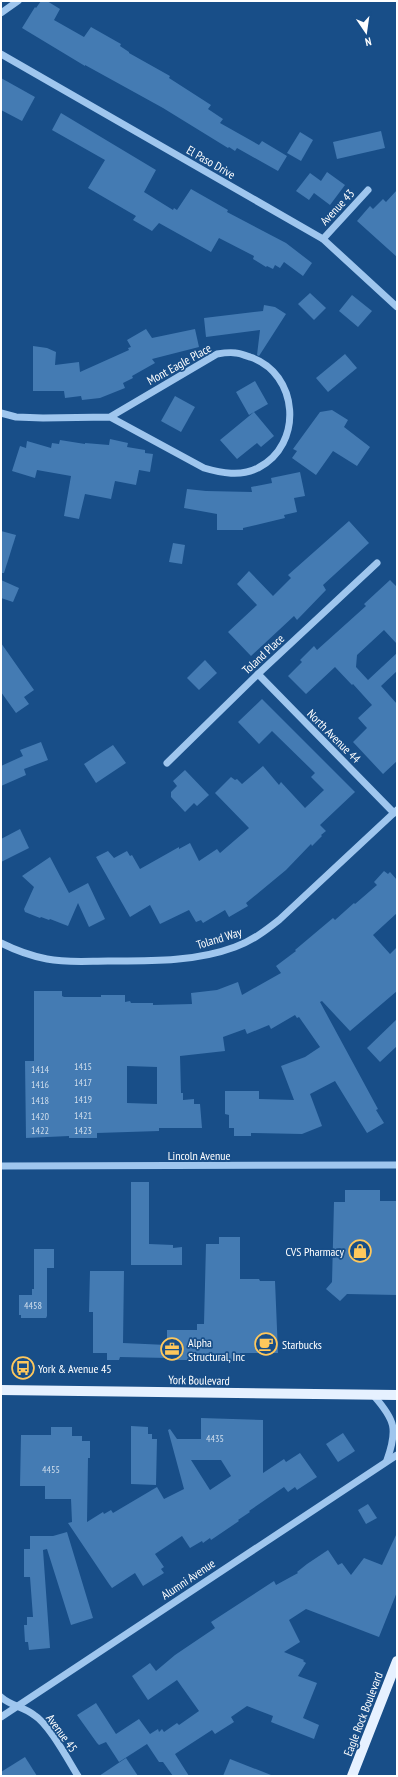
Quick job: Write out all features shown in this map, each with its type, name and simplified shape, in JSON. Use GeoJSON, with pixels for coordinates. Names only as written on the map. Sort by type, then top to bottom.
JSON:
{"type":"FeatureCollection","features":[{"type":"Feature","properties":{"kind":"main road","name":"York Boulevard"},"geometry":{"type":"LineString","coordinates":[[1,1390],[374,1396],[397,1395]]}},
{"type":"Feature","properties":{"kind":"main road","name":"Eagle Rock Boulevard"},"geometry":{"type":"LineString","coordinates":[[352,1776],[397,1661]]}},
{"type":"Feature","properties":{"kind":"street"},"geometry":{"type":"LineString","coordinates":[[1,13],[18,1]]}},
{"type":"Feature","properties":{"kind":"street","name":"El Paso Drive"},"geometry":{"type":"LineString","coordinates":[[1,54],[323,239],[397,307]]}},
{"type":"Feature","properties":{"kind":"street","name":"Avenue 43"},"geometry":{"type":"LineString","coordinates":[[323,239],[368,190]]}},
{"type":"Feature","properties":{"kind":"street","name":"Mont Eagle Place"},"geometry":{"type":"LineString","coordinates":[[1,413],[16,417],[44,418],[110,416],[217,354],[237,353],[255,359],[270,367],[282,381],[288,397],[290,417],[287,434],[279,449],[269,459],[258,468],[230,474],[204,468],[110,416]]}},
{"type":"Feature","properties":{"kind":"street","name":"Toland Place"},"geometry":{"type":"LineString","coordinates":[[167,763],[258,674],[377,563]]}},
{"type":"Feature","properties":{"kind":"street","name":"North Avenue 44"},"geometry":{"type":"LineString","coordinates":[[258,674],[396,811]]}},
{"type":"Feature","properties":{"kind":"street","name":"Toland Way"},"geometry":{"type":"LineString","coordinates":[[1,943],[11,948],[47,959],[71,961],[157,961],[185,959],[208,955],[235,947],[262,934],[279,920],[396,811]]}},
{"type":"Feature","properties":{"kind":"street","name":"Lincoln Avenue"},"geometry":{"type":"LineString","coordinates":[[1,1166],[397,1165]]}},
{"type":"Feature","properties":{"kind":"street"},"geometry":{"type":"LineString","coordinates":[[374,1396],[394,1424],[396,1436],[394,1446],[387,1460]]}},
{"type":"Feature","properties":{"kind":"street","name":"Alumni Avenue"},"geometry":{"type":"LineString","coordinates":[[1,1717],[387,1460],[397,1455]]}},
{"type":"Feature","properties":{"kind":"street","name":"Avenue 45"},"geometry":{"type":"LineString","coordinates":[[1,1697],[8,1703],[34,1714],[43,1722],[78,1776]]}},
{"type":"Feature","properties":{"kind":"building"},"geometry":{"type":"Polygon","coordinates":[[[41,1],[47,1],[60,9],[54,20],[84,37],[91,27],[121,44],[120,46],[129,53],[170,76],[169,78],[211,105],[208,109],[223,119],[220,123],[259,145],[262,141],[287,156],[278,171],[237,148],[235,151],[229,147],[228,148],[163,108],[85,66],[22,28],[35,7],[36,8],[41,1]]]}},
{"type":"Feature","properties":{"kind":"building"},"geometry":{"type":"Polygon","coordinates":[[[1,78],[35,97],[22,121],[1,110],[1,78]]]}},
{"type":"Feature","properties":{"kind":"building"},"geometry":{"type":"Polygon","coordinates":[[[61,113],[156,170],[144,192],[173,210],[174,208],[177,210],[191,189],[228,210],[227,212],[286,243],[312,263],[303,276],[284,262],[280,268],[275,265],[273,269],[267,266],[266,267],[253,259],[254,256],[219,238],[211,252],[159,223],[152,231],[133,220],[136,216],[88,188],[105,160],[52,130],[61,113]]]}},
{"type":"Feature","properties":{"kind":"building"},"geometry":{"type":"Polygon","coordinates":[[[381,131],[385,148],[337,159],[333,142],[381,131]]]}},
{"type":"Feature","properties":{"kind":"building"},"geometry":{"type":"Polygon","coordinates":[[[300,132],[313,140],[301,161],[287,153],[300,132]]]}},
{"type":"Feature","properties":{"kind":"building"},"geometry":{"type":"Polygon","coordinates":[[[327,172],[345,185],[330,205],[314,193],[309,200],[296,191],[310,173],[321,181],[327,172]]]}},
{"type":"Feature","properties":{"kind":"building"},"geometry":{"type":"Polygon","coordinates":[[[397,190],[397,257],[357,221],[370,206],[373,209],[383,199],[386,202],[397,190]]]}},
{"type":"Feature","properties":{"kind":"building"},"geometry":{"type":"Polygon","coordinates":[[[310,293],[326,308],[314,320],[298,304],[310,293]]]}},
{"type":"Feature","properties":{"kind":"building"},"geometry":{"type":"Polygon","coordinates":[[[352,295],[372,311],[358,327],[339,311],[352,295]]]}},
{"type":"Feature","properties":{"kind":"building"},"geometry":{"type":"Polygon","coordinates":[[[264,305],[275,307],[286,314],[259,356],[257,355],[260,330],[206,337],[204,318],[263,311],[264,305]]]}},
{"type":"Feature","properties":{"kind":"building"},"geometry":{"type":"Polygon","coordinates":[[[146,329],[152,338],[195,329],[199,347],[152,359],[155,363],[123,383],[125,388],[100,398],[82,400],[81,396],[65,398],[64,391],[33,391],[33,346],[47,348],[56,352],[55,365],[79,362],[80,372],[129,350],[128,348],[131,347],[127,340],[146,329]]]}},
{"type":"Feature","properties":{"kind":"building"},"geometry":{"type":"Polygon","coordinates":[[[345,354],[357,368],[328,392],[316,378],[345,354]]]}},
{"type":"Feature","properties":{"kind":"building"},"geometry":{"type":"Polygon","coordinates":[[[255,381],[268,404],[249,415],[236,392],[255,381]]]}},
{"type":"Feature","properties":{"kind":"building"},"geometry":{"type":"Polygon","coordinates":[[[175,396],[195,407],[181,432],[161,421],[175,396]]]}},
{"type":"Feature","properties":{"kind":"building"},"geometry":{"type":"Polygon","coordinates":[[[332,410],[348,420],[344,427],[370,447],[357,466],[333,451],[316,475],[292,458],[297,451],[293,449],[320,412],[332,410]]]}},
{"type":"Feature","properties":{"kind":"building"},"geometry":{"type":"Polygon","coordinates":[[[254,412],[274,436],[261,447],[257,443],[237,459],[220,440],[254,412]]]}},
{"type":"Feature","properties":{"kind":"building"},"geometry":{"type":"Polygon","coordinates":[[[110,439],[128,443],[127,447],[145,450],[145,453],[153,454],[150,472],[139,470],[136,485],[115,481],[111,499],[85,494],[79,519],[64,516],[71,476],[37,470],[35,478],[12,471],[20,446],[26,448],[27,441],[51,448],[52,443],[59,444],[60,440],[85,444],[109,445],[110,439]]]}},
{"type":"Feature","properties":{"kind":"building"},"geometry":{"type":"Polygon","coordinates":[[[300,472],[305,496],[294,498],[297,512],[284,515],[285,518],[243,528],[243,530],[217,530],[217,514],[184,508],[187,489],[252,492],[251,487],[272,483],[271,478],[300,472]]]}},
{"type":"Feature","properties":{"kind":"building"},"geometry":{"type":"Polygon","coordinates":[[[349,521],[369,543],[323,585],[326,590],[297,620],[294,616],[251,656],[228,632],[257,605],[237,584],[249,571],[273,596],[291,578],[288,575],[349,521]]]}},
{"type":"Feature","properties":{"kind":"building"},"geometry":{"type":"Polygon","coordinates":[[[1,531],[16,535],[4,573],[1,573],[1,531]]]}},
{"type":"Feature","properties":{"kind":"building"},"geometry":{"type":"Polygon","coordinates":[[[173,543],[185,545],[182,564],[169,562],[173,543]]]}},
{"type":"Feature","properties":{"kind":"building"},"geometry":{"type":"Polygon","coordinates":[[[1,580],[19,588],[13,602],[1,598],[1,580]]]}},
{"type":"Feature","properties":{"kind":"building"},"geometry":{"type":"Polygon","coordinates":[[[390,580],[397,587],[397,644],[384,630],[357,655],[356,667],[368,680],[397,653],[397,671],[381,686],[397,704],[397,761],[383,774],[353,742],[367,728],[358,718],[372,705],[353,684],[352,685],[335,667],[306,694],[288,676],[302,662],[300,660],[314,646],[317,650],[366,606],[364,604],[390,580]]]}},
{"type":"Feature","properties":{"kind":"building"},"geometry":{"type":"Polygon","coordinates":[[[1,643],[34,690],[24,697],[29,704],[16,713],[1,692],[1,643]]]}},
{"type":"Feature","properties":{"kind":"building"},"geometry":{"type":"Polygon","coordinates":[[[205,660],[217,673],[199,690],[187,678],[205,660]]]}},
{"type":"Feature","properties":{"kind":"building"},"geometry":{"type":"Polygon","coordinates":[[[262,699],[355,792],[320,825],[326,831],[312,846],[311,844],[286,870],[246,903],[248,906],[229,917],[225,910],[203,923],[201,920],[196,922],[189,910],[160,924],[150,905],[130,917],[96,857],[108,851],[114,858],[127,851],[130,856],[132,855],[140,869],[179,847],[179,849],[190,843],[199,861],[217,849],[220,853],[249,828],[215,793],[231,777],[235,780],[237,779],[242,784],[263,766],[279,785],[281,782],[305,808],[324,790],[311,777],[315,773],[272,731],[259,744],[238,722],[262,699]]]}},
{"type":"Feature","properties":{"kind":"building"},"geometry":{"type":"Polygon","coordinates":[[[41,742],[48,760],[24,769],[26,775],[1,786],[1,766],[23,756],[20,750],[41,742]]]}},
{"type":"Feature","properties":{"kind":"building"},"geometry":{"type":"Polygon","coordinates":[[[113,745],[126,763],[96,783],[84,764],[113,745]]]}},
{"type":"Feature","properties":{"kind":"building"},"geometry":{"type":"Polygon","coordinates":[[[185,770],[209,795],[197,806],[194,803],[185,812],[171,797],[171,792],[177,786],[173,781],[185,770]]]}},
{"type":"Feature","properties":{"kind":"building"},"geometry":{"type":"Polygon","coordinates":[[[20,829],[29,848],[1,862],[1,839],[20,829]]]}},
{"type":"Feature","properties":{"kind":"building"},"geometry":{"type":"Polygon","coordinates":[[[50,857],[69,893],[88,883],[105,919],[89,927],[78,903],[68,926],[25,912],[24,909],[34,887],[22,876],[50,857]]]}},
{"type":"Feature","properties":{"kind":"building"},"geometry":{"type":"Polygon","coordinates":[[[384,871],[388,874],[390,872],[397,880],[397,913],[373,935],[390,954],[397,947],[397,991],[350,1031],[322,1001],[320,1002],[378,1109],[376,1110],[384,1123],[367,1133],[335,1081],[310,1094],[322,1126],[302,1134],[251,1133],[251,1136],[234,1136],[234,1128],[229,1128],[229,1115],[225,1114],[225,1091],[259,1091],[259,1099],[294,1100],[281,1066],[305,1057],[320,1047],[299,1017],[297,1018],[295,1015],[271,1029],[269,1025],[247,1034],[245,1029],[223,1037],[225,1051],[180,1056],[181,1093],[183,1093],[183,1100],[194,1099],[194,1104],[200,1104],[202,1128],[159,1128],[159,1131],[97,1133],[97,1138],[69,1138],[69,1136],[26,1138],[25,1061],[34,1061],[34,991],[62,991],[62,996],[64,997],[101,997],[101,995],[125,995],[125,1002],[153,1003],[153,1005],[192,1004],[191,993],[217,990],[238,982],[242,995],[281,973],[276,966],[296,951],[295,950],[333,918],[335,920],[354,903],[355,904],[377,885],[374,882],[384,871]],[[127,1066],[127,1103],[157,1104],[157,1067],[127,1066]]]}},
{"type":"Feature","properties":{"kind":"building"},"geometry":{"type":"Polygon","coordinates":[[[397,1019],[397,1046],[380,1062],[367,1048],[397,1019]]]}},
{"type":"Feature","properties":{"kind":"building"},"geometry":{"type":"Polygon","coordinates":[[[131,1182],[149,1182],[149,1244],[173,1245],[173,1248],[182,1247],[182,1265],[131,1265],[131,1182]]]}},
{"type":"Feature","properties":{"kind":"building"},"geometry":{"type":"Polygon","coordinates":[[[345,1190],[380,1190],[380,1201],[397,1201],[397,1295],[347,1294],[340,1301],[326,1289],[332,1282],[334,1202],[345,1202],[345,1190]]]}},
{"type":"Feature","properties":{"kind":"building"},"geometry":{"type":"Polygon","coordinates":[[[219,1237],[240,1237],[240,1279],[275,1281],[278,1353],[240,1353],[240,1360],[167,1360],[167,1358],[120,1357],[119,1360],[107,1360],[107,1353],[93,1353],[93,1312],[89,1312],[90,1271],[124,1271],[123,1343],[167,1345],[167,1330],[197,1330],[197,1324],[204,1324],[206,1244],[219,1244],[219,1237]]]}},
{"type":"Feature","properties":{"kind":"building"},"geometry":{"type":"Polygon","coordinates":[[[34,1249],[54,1249],[54,1268],[47,1268],[47,1316],[46,1318],[21,1318],[21,1315],[19,1315],[19,1295],[32,1295],[32,1289],[34,1289],[34,1249]]]}},
{"type":"Feature","properties":{"kind":"building"},"geometry":{"type":"Polygon","coordinates":[[[201,1418],[263,1420],[263,1473],[284,1459],[286,1462],[300,1453],[317,1477],[297,1490],[295,1487],[288,1492],[284,1487],[211,1540],[210,1538],[203,1543],[202,1541],[190,1548],[182,1536],[155,1554],[164,1567],[161,1569],[164,1573],[143,1586],[135,1573],[112,1588],[68,1523],[72,1522],[71,1499],[45,1499],[45,1486],[20,1486],[21,1435],[51,1435],[51,1427],[72,1427],[72,1436],[82,1436],[82,1441],[90,1441],[90,1458],[88,1458],[87,1522],[103,1512],[104,1514],[111,1510],[113,1513],[157,1487],[164,1499],[184,1489],[168,1430],[170,1429],[177,1439],[201,1439],[201,1418]],[[191,1460],[210,1490],[231,1476],[221,1460],[191,1460]]]}},
{"type":"Feature","properties":{"kind":"building"},"geometry":{"type":"Polygon","coordinates":[[[131,1426],[148,1427],[148,1434],[152,1434],[152,1439],[157,1439],[156,1485],[131,1484],[131,1426]]]}},
{"type":"Feature","properties":{"kind":"building"},"geometry":{"type":"Polygon","coordinates":[[[343,1433],[355,1451],[338,1462],[326,1444],[343,1433]]]}},
{"type":"Feature","properties":{"kind":"building"},"geometry":{"type":"Polygon","coordinates":[[[368,1504],[377,1518],[366,1524],[358,1510],[368,1504]]]}},
{"type":"Feature","properties":{"kind":"building"},"geometry":{"type":"Polygon","coordinates":[[[67,1532],[93,1618],[71,1625],[47,1549],[43,1550],[50,1648],[29,1650],[28,1642],[25,1642],[24,1625],[27,1625],[27,1617],[33,1617],[30,1577],[24,1577],[24,1549],[30,1549],[30,1536],[53,1536],[67,1532]]]}},
{"type":"Feature","properties":{"kind":"building"},"geometry":{"type":"Polygon","coordinates":[[[397,1533],[397,1592],[379,1637],[306,1609],[289,1620],[300,1642],[284,1652],[304,1660],[303,1661],[306,1663],[298,1676],[317,1683],[303,1718],[319,1725],[314,1739],[271,1722],[273,1716],[247,1706],[231,1717],[234,1722],[215,1734],[212,1730],[175,1754],[189,1776],[173,1776],[163,1762],[159,1762],[147,1744],[119,1762],[106,1742],[99,1745],[97,1743],[77,1715],[96,1703],[116,1734],[139,1719],[150,1734],[158,1729],[159,1732],[162,1729],[164,1732],[177,1723],[179,1725],[199,1711],[177,1680],[148,1700],[132,1676],[150,1663],[156,1671],[175,1655],[215,1628],[211,1622],[274,1581],[276,1585],[298,1573],[297,1572],[307,1564],[328,1550],[338,1565],[342,1563],[351,1575],[364,1558],[382,1565],[397,1533]]]}},
{"type":"Feature","properties":{"kind":"building"},"geometry":{"type":"Polygon","coordinates":[[[25,1757],[37,1776],[1,1776],[1,1772],[25,1757]]]}},
{"type":"Feature","properties":{"kind":"building"},"geometry":{"type":"Polygon","coordinates":[[[126,1758],[138,1776],[99,1776],[126,1758]]]}},
{"type":"Feature","properties":{"kind":"building"},"geometry":{"type":"Polygon","coordinates":[[[230,1759],[271,1775],[271,1776],[223,1776],[230,1759]]]}},
{"type":"Feature","properties":{"kind":"place","name":"CVS Pharmacy"},"geometry":{"type":"Point","coordinates":[360,1251]}},
{"type":"Feature","properties":{"kind":"place","name":"Starbucks"},"geometry":{"type":"Point","coordinates":[266,1344]}},
{"type":"Feature","properties":{"kind":"place","name":"Alpha Structural, Inc"},"geometry":{"type":"Point","coordinates":[172,1349]}},
{"type":"Feature","properties":{"kind":"place","name":"York & Avenue 45"},"geometry":{"type":"Point","coordinates":[23,1368]}}]}
